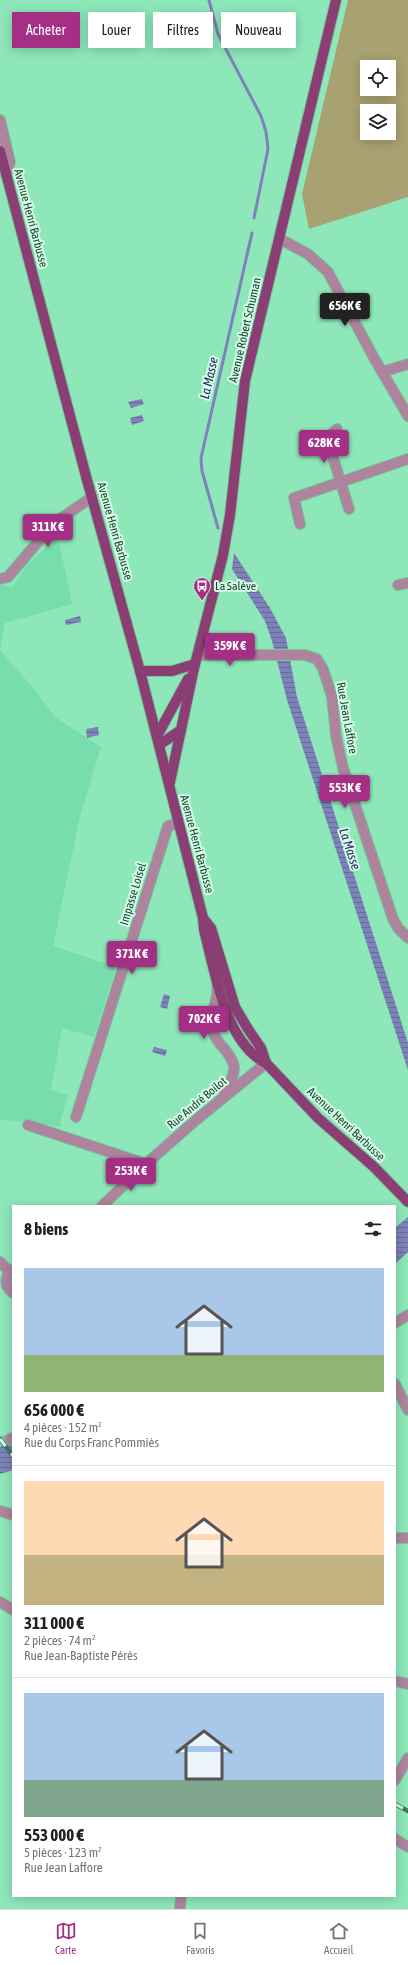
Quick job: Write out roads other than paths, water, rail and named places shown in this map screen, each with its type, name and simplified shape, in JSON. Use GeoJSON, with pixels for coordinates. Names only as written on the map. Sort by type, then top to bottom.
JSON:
{"type":"FeatureCollection","features":[{"type":"Feature","properties":{"kind":"main road","name":"Avenue Robert Schuman"},"geometry":{"type":"LineString","coordinates":[[169,786],[230,515],[245,381],[336,0]]}},
{"type":"Feature","properties":{"kind":"main road","name":"Avenue Henri Barbusse"},"geometry":{"type":"LineString","coordinates":[[0,151],[3,171],[140,671],[203,918],[204,930],[216,976],[232,1026],[257,1059],[266,1064],[318,1118],[374,1167],[408,1202]]}},
{"type":"Feature","properties":{"kind":"main road","name":"Avenue Robert Schuman"},"geometry":{"type":"LineString","coordinates":[[158,740],[196,662]]}},
{"type":"Feature","properties":{"kind":"main road"},"geometry":{"type":"LineString","coordinates":[[140,671],[172,671],[196,662]]}},
{"type":"Feature","properties":{"kind":"main road"},"geometry":{"type":"LineString","coordinates":[[158,740],[181,730]]}},
{"type":"Feature","properties":{"kind":"main road","name":"Avenue Henri Barbusse"},"geometry":{"type":"LineString","coordinates":[[203,918],[211,928],[236,1007],[248,1029],[261,1048],[266,1064]]}},
{"type":"Feature","properties":{"kind":"main road"},"geometry":{"type":"LineString","coordinates":[[221,992],[236,1007]]}},
{"type":"Feature","properties":{"kind":"street"},"geometry":{"type":"LineString","coordinates":[[0,120],[10,162],[3,171]]}},
{"type":"Feature","properties":{"kind":"street"},"geometry":{"type":"LineString","coordinates":[[280,239],[308,254],[328,272],[382,372],[408,416]]}},
{"type":"Feature","properties":{"kind":"street"},"geometry":{"type":"LineString","coordinates":[[382,372],[408,364]]}},
{"type":"Feature","properties":{"kind":"street"},"geometry":{"type":"LineString","coordinates":[[337,429],[327,438],[349,509]]}},
{"type":"Feature","properties":{"kind":"street"},"geometry":{"type":"LineString","coordinates":[[300,524],[294,498],[408,459]]}},
{"type":"Feature","properties":{"kind":"street"},"geometry":{"type":"LineString","coordinates":[[0,579],[8,577],[53,524],[92,496]]}},
{"type":"Feature","properties":{"kind":"street"},"geometry":{"type":"LineString","coordinates":[[398,585],[408,583]]}},
{"type":"Feature","properties":{"kind":"street","name":"Rue Jean Laffore"},"geometry":{"type":"LineString","coordinates":[[196,662],[263,655],[306,655],[317,659],[329,684],[335,710],[336,736],[343,768],[393,919],[398,928],[408,938]]}},
{"type":"Feature","properties":{"kind":"street","name":"Impasse Loisel"},"geometry":{"type":"LineString","coordinates":[[76,1117],[168,826],[178,823]]}},
{"type":"Feature","properties":{"kind":"street"},"geometry":{"type":"LineString","coordinates":[[216,976],[218,990],[212,1010],[212,1030],[215,1038],[230,1056],[236,1069],[234,1076],[221,1099]]}},
{"type":"Feature","properties":{"kind":"street","name":"Rue André Boilot"},"geometry":{"type":"LineString","coordinates":[[103,1205],[146,1164],[221,1099],[266,1064]]}},
{"type":"Feature","properties":{"kind":"street"},"geometry":{"type":"LineString","coordinates":[[28,1126],[146,1164]]}},
{"type":"Feature","properties":{"kind":"street"},"geometry":{"type":"LineString","coordinates":[[0,1262],[12,1271],[7,1277],[6,1285],[12,1292]]}},
{"type":"Feature","properties":{"kind":"street"},"geometry":{"type":"LineString","coordinates":[[396,1322],[408,1314]]}},
{"type":"Feature","properties":{"kind":"street"},"geometry":{"type":"LineString","coordinates":[[396,1386],[408,1410]]}},
{"type":"Feature","properties":{"kind":"street"},"geometry":{"type":"LineString","coordinates":[[0,1511],[12,1515]]}},
{"type":"Feature","properties":{"kind":"street"},"geometry":{"type":"LineString","coordinates":[[396,1538],[408,1538]]}},
{"type":"Feature","properties":{"kind":"street"},"geometry":{"type":"LineString","coordinates":[[0,1602],[12,1609]]}},
{"type":"Feature","properties":{"kind":"street"},"geometry":{"type":"LineString","coordinates":[[396,1681],[408,1684]]}},
{"type":"Feature","properties":{"kind":"street"},"geometry":{"type":"LineString","coordinates":[[396,1778],[408,1758]]}},
{"type":"Feature","properties":{"kind":"street"},"geometry":{"type":"LineString","coordinates":[[396,1840],[408,1847]]}},
{"type":"Feature","properties":{"kind":"street"},"geometry":{"type":"LineString","coordinates":[[180,1909],[182,1897]]}},
{"type":"Feature","properties":{"kind":"water"},"geometry":{"type":"Polygon","coordinates":[[[142,399],[144,404],[131,408],[128,402],[142,399]]]}},
{"type":"Feature","properties":{"kind":"water"},"geometry":{"type":"Polygon","coordinates":[[[142,415],[144,421],[132,425],[130,418],[142,415]]]}},
{"type":"Feature","properties":{"kind":"water"},"geometry":{"type":"Polygon","coordinates":[[[234,553],[270,608],[286,638],[297,697],[408,1043],[408,1070],[287,700],[272,641],[265,621],[232,569],[234,553]]]}},
{"type":"Feature","properties":{"kind":"water"},"geometry":{"type":"Polygon","coordinates":[[[80,616],[81,622],[66,625],[65,620],[80,616]]]}},
{"type":"Feature","properties":{"kind":"water"},"geometry":{"type":"Polygon","coordinates":[[[98,727],[99,735],[87,738],[86,729],[98,727]]]}},
{"type":"Feature","properties":{"kind":"water"},"geometry":{"type":"Polygon","coordinates":[[[164,994],[170,996],[167,1009],[160,1007],[164,994]]]}},
{"type":"Feature","properties":{"kind":"water"},"geometry":{"type":"Polygon","coordinates":[[[154,1047],[167,1050],[165,1056],[152,1052],[154,1047]]]}},
{"type":"Feature","properties":{"kind":"water"},"geometry":{"type":"Polygon","coordinates":[[[408,1217],[408,1252],[396,1263],[396,1227],[408,1217]]]}},
{"type":"Feature","properties":{"kind":"water"},"geometry":{"type":"Polygon","coordinates":[[[12,1443],[12,1470],[0,1474],[0,1447],[12,1443]]]}},
{"type":"Feature","properties":{"kind":"waterway","name":"La Masse"},"geometry":{"type":"LineString","coordinates":[[209,0],[218,34],[261,116],[266,132],[268,149],[254,218]]}},
{"type":"Feature","properties":{"kind":"waterway","name":"La Masse"},"geometry":{"type":"LineString","coordinates":[[218,528],[202,471],[201,458],[252,233]]}},
{"type":"Feature","properties":{"kind":"tunnel"},"geometry":{"type":"LineString","coordinates":[[0,1442],[10,1439]]}},
{"type":"Feature","properties":{"kind":"railway"},"geometry":{"type":"LineString","coordinates":[[0,1439],[12,1455]]}},
{"type":"Feature","properties":{"kind":"railway"},"geometry":{"type":"LineString","coordinates":[[396,1805],[408,1811]]}},
{"type":"Feature","properties":{"kind":"place","name":"La Salève"},"geometry":{"type":"Point","coordinates":[202,601]}}]}
